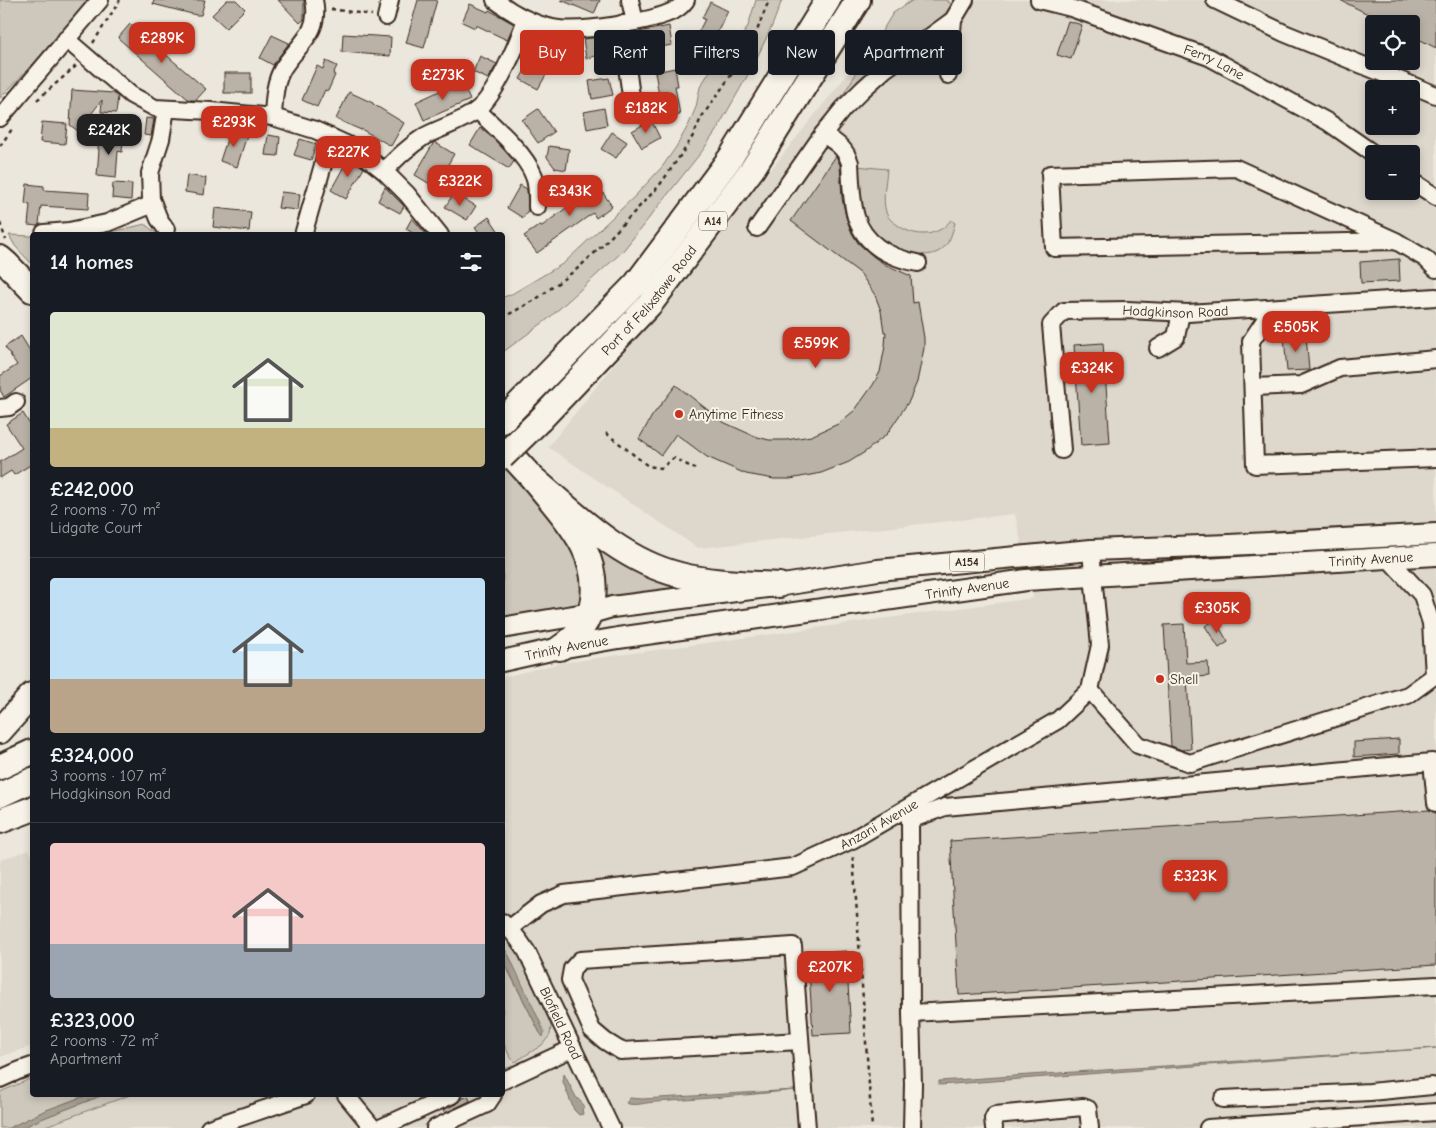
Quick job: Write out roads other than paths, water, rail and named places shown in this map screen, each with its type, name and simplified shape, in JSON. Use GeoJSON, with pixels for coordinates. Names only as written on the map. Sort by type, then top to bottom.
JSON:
{"type":"FeatureCollection","features":[{"type":"Feature","properties":{"kind":"highway","name":"Port of Felixstowe Road"},"geometry":{"type":"LineString","coordinates":[[505,418],[523,402],[636,284],[730,157],[828,0]]}},
{"type":"Feature","properties":{"kind":"highway","name":"Port of Felixstowe Road"},"geometry":{"type":"LineString","coordinates":[[505,454],[651,303],[753,168],[858,0]]}},
{"type":"Feature","properties":{"kind":"highway"},"geometry":{"type":"LineString","coordinates":[[2,257],[30,288]]}},
{"type":"Feature","properties":{"kind":"highway"},"geometry":{"type":"LineString","coordinates":[[505,449],[534,479],[586,524],[617,546],[652,565],[679,575],[706,580],[779,585]]}},
{"type":"Feature","properties":{"kind":"highway"},"geometry":{"type":"LineString","coordinates":[[534,479],[573,527],[588,558],[593,583],[594,594],[591,613],[575,637],[560,648]]}},
{"type":"Feature","properties":{"kind":"highway"},"geometry":{"type":"LineString","coordinates":[[0,731],[30,698]]}},
{"type":"Feature","properties":{"kind":"highway"},"geometry":{"type":"LineString","coordinates":[[0,768],[30,753]]}},
{"type":"Feature","properties":{"kind":"highway"},"geometry":{"type":"LineString","coordinates":[[0,795],[30,781]]}},
{"type":"Feature","properties":{"kind":"highway"},"geometry":{"type":"LineString","coordinates":[[0,821],[30,810]]}},
{"type":"Feature","properties":{"kind":"main road","name":"Trinity Avenue"},"geometry":{"type":"LineString","coordinates":[[505,627],[591,613],[612,607],[878,570],[1091,550],[1436,534]]}},
{"type":"Feature","properties":{"kind":"main road","name":"Trinity Avenue"},"geometry":{"type":"LineString","coordinates":[[505,660],[560,648],[730,621],[1016,581],[1436,555]]}},
{"type":"Feature","properties":{"kind":"street"},"geometry":{"type":"LineString","coordinates":[[0,118],[100,0]]}},
{"type":"Feature","properties":{"kind":"street"},"geometry":{"type":"LineString","coordinates":[[386,18],[390,0]]}},
{"type":"Feature","properties":{"kind":"street"},"geometry":{"type":"LineString","coordinates":[[495,0],[526,20],[540,25],[569,30],[628,23],[665,15],[683,5],[686,0]]}},
{"type":"Feature","properties":{"kind":"street"},"geometry":{"type":"LineString","coordinates":[[630,0],[628,23],[631,96]]}},
{"type":"Feature","properties":{"kind":"street"},"geometry":{"type":"LineString","coordinates":[[757,228],[823,134],[863,89],[884,70],[953,20],[965,0]]}},
{"type":"Feature","properties":{"kind":"street","name":"Ferry Lane"},"geometry":{"type":"LineString","coordinates":[[1039,0],[1071,8],[1209,57],[1328,122],[1365,148]]}},
{"type":"Feature","properties":{"kind":"street"},"geometry":{"type":"LineString","coordinates":[[1216,0],[1284,33],[1436,94]]}},
{"type":"Feature","properties":{"kind":"street"},"geometry":{"type":"LineString","coordinates":[[273,117],[279,77],[316,22],[315,3]]}},
{"type":"Feature","properties":{"kind":"street"},"geometry":{"type":"LineString","coordinates":[[384,171],[412,145],[427,135],[477,110],[498,83],[526,20]]}},
{"type":"Feature","properties":{"kind":"street"},"geometry":{"type":"LineString","coordinates":[[952,30],[953,20]]}},
{"type":"Feature","properties":{"kind":"street"},"geometry":{"type":"LineString","coordinates":[[66,38],[131,95],[155,108],[273,117],[331,137],[361,153],[384,171],[407,194],[438,232]]}},
{"type":"Feature","properties":{"kind":"street"},"geometry":{"type":"LineString","coordinates":[[166,109],[161,139],[150,173],[151,199],[159,219],[166,229]]}},
{"type":"Feature","properties":{"kind":"street"},"geometry":{"type":"LineString","coordinates":[[477,110],[525,161],[534,176],[538,190],[537,207]]}},
{"type":"Feature","properties":{"kind":"street"},"geometry":{"type":"LineString","coordinates":[[823,134],[840,146],[847,156],[850,163],[856,217],[868,239],[890,256],[918,263]]}},
{"type":"Feature","properties":{"kind":"street"},"geometry":{"type":"LineString","coordinates":[[304,232],[331,137]]}},
{"type":"Feature","properties":{"kind":"street"},"geometry":{"type":"LineString","coordinates":[[1396,241],[1054,248],[1050,174],[1236,168],[1396,241],[1426,259],[1436,269]]}},
{"type":"Feature","properties":{"kind":"street"},"geometry":{"type":"LineString","coordinates":[[1420,186],[1436,197]]}},
{"type":"Feature","properties":{"kind":"street"},"geometry":{"type":"LineString","coordinates":[[56,232],[107,223],[153,204]]}},
{"type":"Feature","properties":{"kind":"street","name":"Hodgkinson Road"},"geometry":{"type":"LineString","coordinates":[[1062,450],[1051,325],[1064,311],[1127,310],[1181,313],[1436,297]]}},
{"type":"Feature","properties":{"kind":"street"},"geometry":{"type":"LineString","coordinates":[[1273,308],[1251,341],[1255,465],[1436,458]]}},
{"type":"Feature","properties":{"kind":"street"},"geometry":{"type":"LineString","coordinates":[[1158,348],[1176,336],[1181,313]]}},
{"type":"Feature","properties":{"kind":"street"},"geometry":{"type":"LineString","coordinates":[[1252,387],[1301,385],[1340,368],[1436,359]]}},
{"type":"Feature","properties":{"kind":"street"},"geometry":{"type":"LineString","coordinates":[[0,408],[8,407],[16,402]]}},
{"type":"Feature","properties":{"kind":"street"},"geometry":{"type":"LineString","coordinates":[[1091,550],[1100,645],[1090,690],[1138,745],[1190,763],[1408,695],[1434,676],[1431,623],[1422,594],[1388,558]]}},
{"type":"Feature","properties":{"kind":"street","name":"Anzani Avenue"},"geometry":{"type":"LineString","coordinates":[[506,925],[541,904],[564,894],[793,867],[852,840],[1058,720],[1090,690]]}},
{"type":"Feature","properties":{"kind":"street"},"geometry":{"type":"LineString","coordinates":[[912,1128],[910,820],[945,807],[1432,762],[1436,803]]}},
{"type":"Feature","properties":{"kind":"street","name":"Blofield Road"},"geometry":{"type":"LineString","coordinates":[[506,925],[520,940],[527,952],[611,1128]]}},
{"type":"Feature","properties":{"kind":"street"},"geometry":{"type":"LineString","coordinates":[[800,1041],[621,1051],[592,1030],[570,980],[572,969],[580,960],[792,946],[800,1041],[807,1128]]}},
{"type":"Feature","properties":{"kind":"street"},"geometry":{"type":"LineString","coordinates":[[911,1013],[1436,985]]}},
{"type":"Feature","properties":{"kind":"street"},"geometry":{"type":"LineString","coordinates":[[505,1080],[573,1048]]}},
{"type":"Feature","properties":{"kind":"street"},"geometry":{"type":"LineString","coordinates":[[0,1080],[30,1067]]}},
{"type":"Feature","properties":{"kind":"street"},"geometry":{"type":"LineString","coordinates":[[1222,1098],[1370,1092],[1432,1086]]}},
{"type":"Feature","properties":{"kind":"street"},"geometry":{"type":"LineString","coordinates":[[1370,1092],[1372,1117]]}},
{"type":"Feature","properties":{"kind":"street"},"geometry":{"type":"LineString","coordinates":[[209,1128],[300,1097]]}},
{"type":"Feature","properties":{"kind":"street"},"geometry":{"type":"LineString","coordinates":[[348,1097],[373,1128]]}},
{"type":"Feature","properties":{"kind":"street"},"geometry":{"type":"LineString","coordinates":[[380,1128],[448,1097]]}},
{"type":"Feature","properties":{"kind":"street"},"geometry":{"type":"LineString","coordinates":[[435,1128],[487,1104],[492,1097]]}},
{"type":"Feature","properties":{"kind":"street"},"geometry":{"type":"LineString","coordinates":[[994,1128],[993,1119],[995,1115],[1083,1107],[1088,1109],[1090,1128]]}},
{"type":"Feature","properties":{"kind":"street"},"geometry":{"type":"LineString","coordinates":[[1208,1128],[1267,1126],[1436,1112]]}},
{"type":"Feature","properties":{"kind":"place","name":"Anytime Fitness"},"geometry":{"type":"Point","coordinates":[679,414]}},
{"type":"Feature","properties":{"kind":"place","name":"Shell"},"geometry":{"type":"Point","coordinates":[1160,679]}}]}
